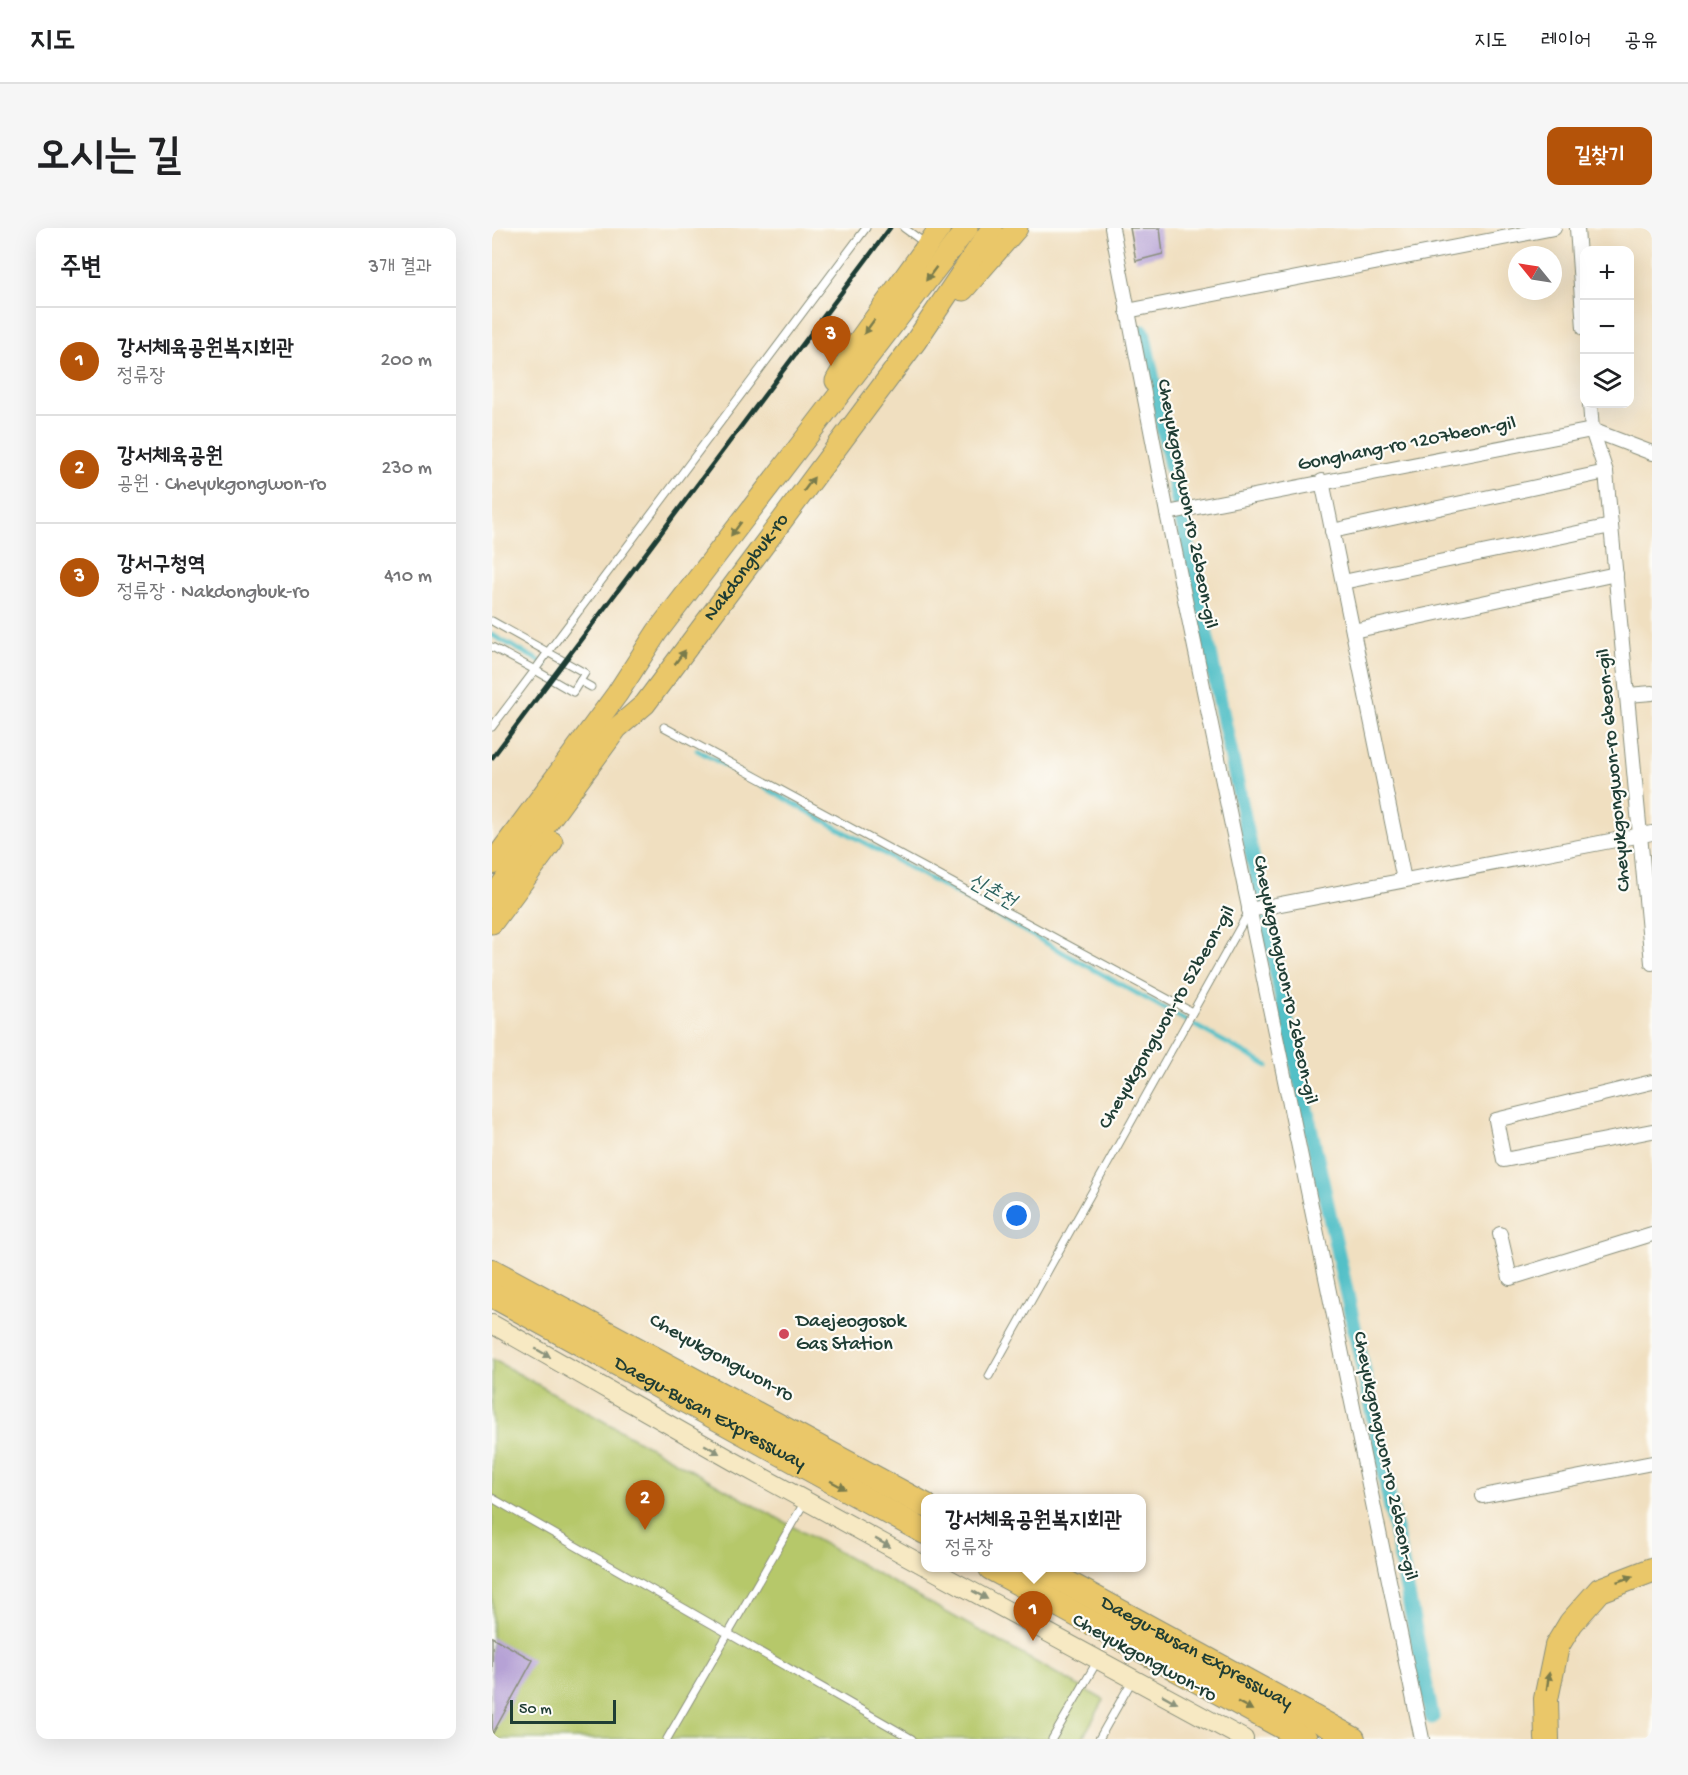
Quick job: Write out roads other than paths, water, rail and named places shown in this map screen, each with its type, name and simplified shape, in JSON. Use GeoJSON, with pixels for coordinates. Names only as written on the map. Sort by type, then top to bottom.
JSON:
{"type":"FeatureCollection","features":[{"type":"Feature","properties":{"kind":"highway","name":"Daegu-Busan Expressway"},"geometry":{"type":"LineString","coordinates":[[492,1271],[921,1503]]}},
{"type":"Feature","properties":{"kind":"highway","name":"Daegu-Busan Expressway"},"geometry":{"type":"LineString","coordinates":[[492,1295],[921,1530]]}},
{"type":"Feature","properties":{"kind":"highway"},"geometry":{"type":"LineString","coordinates":[[1547,1739],[1546,1699],[1557,1646],[1571,1623],[1600,1590],[1652,1570]]}},
{"type":"Feature","properties":{"kind":"highway","name":"Daegu-Busan Expressway"},"geometry":{"type":"LineString","coordinates":[[998,1572],[1305,1739]]}},
{"type":"Feature","properties":{"kind":"highway","name":"Daegu-Busan Expressway"},"geometry":{"type":"LineString","coordinates":[[1047,1572],[1353,1739]]}},
{"type":"Feature","properties":{"kind":"main road","name":"Nakdongbuk-ro"},"geometry":{"type":"LineString","coordinates":[[492,864],[617,694],[657,632],[967,228]]}},
{"type":"Feature","properties":{"kind":"main road","name":"Nakdongbuk-ro"},"geometry":{"type":"LineString","coordinates":[[492,898],[617,728],[645,704],[916,341],[992,228]]}},
{"type":"Feature","properties":{"kind":"main road"},"geometry":{"type":"LineString","coordinates":[[916,341],[974,280],[1017,228]]}},
{"type":"Feature","properties":{"kind":"main road"},"geometry":{"type":"LineString","coordinates":[[789,460],[858,342],[933,234]]}},
{"type":"Feature","properties":{"kind":"main road"},"geometry":{"type":"LineString","coordinates":[[492,842],[601,696],[657,632]]}},
{"type":"Feature","properties":{"kind":"main road"},"geometry":{"type":"LineString","coordinates":[[492,923],[602,773],[645,704]]}},
{"type":"Feature","properties":{"kind":"main road","name":"Cheyukgongwon-ro"},"geometry":{"type":"LineString","coordinates":[[492,1261],[921,1494]]}},
{"type":"Feature","properties":{"kind":"main road","name":"Cheyukgongwon-ro"},"geometry":{"type":"LineString","coordinates":[[492,1324],[921,1564]]}},
{"type":"Feature","properties":{"kind":"main road","name":"Cheyukgongwon-ro"},"geometry":{"type":"LineString","coordinates":[[936,1572],[1244,1739]]}},
{"type":"Feature","properties":{"kind":"main road","name":"Cheyukgongwon-ro"},"geometry":{"type":"LineString","coordinates":[[1061,1572],[1365,1739]]}},
{"type":"Feature","properties":{"kind":"street","name":"Cheyukgongwon-ro 26beon-gil"},"geometry":{"type":"LineString","coordinates":[[1112,228],[1167,513],[1422,1739]]}},
{"type":"Feature","properties":{"kind":"street"},"geometry":{"type":"LineString","coordinates":[[1127,311],[1554,228]]}},
{"type":"Feature","properties":{"kind":"street"},"geometry":{"type":"LineString","coordinates":[[1577,228],[1582,300]]}},
{"type":"Feature","properties":{"kind":"street","name":"Cheyukgongwon-ro 6beon-gil"},"geometry":{"type":"LineString","coordinates":[[1590,408],[1592,430],[1606,472],[1628,695],[1647,834],[1652,963]]}},
{"type":"Feature","properties":{"kind":"street"},"geometry":{"type":"LineString","coordinates":[[1592,430],[1652,453]]}},
{"type":"Feature","properties":{"kind":"street","name":"Gonghang-ro 1207beon-gil"},"geometry":{"type":"LineString","coordinates":[[1167,513],[1592,430]]}},
{"type":"Feature","properties":{"kind":"street"},"geometry":{"type":"LineString","coordinates":[[1332,531],[1606,472]]}},
{"type":"Feature","properties":{"kind":"street"},"geometry":{"type":"LineString","coordinates":[[1322,481],[1404,880]]}},
{"type":"Feature","properties":{"kind":"street"},"geometry":{"type":"LineString","coordinates":[[1343,582],[1611,525]]}},
{"type":"Feature","properties":{"kind":"street"},"geometry":{"type":"LineString","coordinates":[[1353,631],[1616,574]]}},
{"type":"Feature","properties":{"kind":"street"},"geometry":{"type":"LineString","coordinates":[[1628,695],[1652,693]]}},
{"type":"Feature","properties":{"kind":"street","name":"Cheyukgongwon-ro 52beon-gil"},"geometry":{"type":"LineString","coordinates":[[1249,910],[1647,834]]}},
{"type":"Feature","properties":{"kind":"street"},"geometry":{"type":"LineString","coordinates":[[1652,1082],[1496,1120],[1504,1160],[1652,1131]]}},
{"type":"Feature","properties":{"kind":"street"},"geometry":{"type":"LineString","coordinates":[[1500,1234],[1510,1278],[1652,1234]]}},
{"type":"Feature","properties":{"kind":"street"},"geometry":{"type":"LineString","coordinates":[[1483,1496],[1652,1463]]}},
{"type":"Feature","properties":{"kind":"lane"},"geometry":{"type":"LineString","coordinates":[[492,727],[866,228]]}},
{"type":"Feature","properties":{"kind":"lane"},"geometry":{"type":"LineString","coordinates":[[904,228],[933,234]]}},
{"type":"Feature","properties":{"kind":"lane"},"geometry":{"type":"LineString","coordinates":[[492,621],[585,673],[573,692],[492,646]]}},
{"type":"Feature","properties":{"kind":"lane"},"geometry":{"type":"LineString","coordinates":[[580,681],[591,687]]}},
{"type":"Feature","properties":{"kind":"lane"},"geometry":{"type":"LineString","coordinates":[[664,727],[1192,1012]]}},
{"type":"Feature","properties":{"kind":"lane","name":"Cheyukgongwon-ro 52beon-gil"},"geometry":{"type":"LineString","coordinates":[[989,1376],[1249,910]]}},
{"type":"Feature","properties":{"kind":"lane"},"geometry":{"type":"LineString","coordinates":[[492,1498],[912,1739]]}},
{"type":"Feature","properties":{"kind":"lane"},"geometry":{"type":"LineString","coordinates":[[667,1739],[805,1500]]}},
{"type":"Feature","properties":{"kind":"lane"},"geometry":{"type":"LineString","coordinates":[[1052,1739],[1098,1660]]}},
{"type":"Feature","properties":{"kind":"lane"},"geometry":{"type":"LineString","coordinates":[[1099,1739],[1133,1679]]}},
{"type":"Feature","properties":{"kind":"waterway"},"geometry":{"type":"LineString","coordinates":[[1143,332],[1282,999],[1369,1395],[1432,1717]]}},
{"type":"Feature","properties":{"kind":"waterway","name":"신촌천"},"geometry":{"type":"LineString","coordinates":[[492,635],[545,664]]}},
{"type":"Feature","properties":{"kind":"waterway","name":"신촌천"},"geometry":{"type":"LineString","coordinates":[[697,750],[1268,1066]]}},
{"type":"Feature","properties":{"kind":"waterway","name":"신촌천"},"geometry":{"type":"LineString","coordinates":[[1292,1079],[1301,1084]]}},
{"type":"Feature","properties":{"kind":"railway"},"geometry":{"type":"LineString","coordinates":[[492,758],[890,228]]}},
{"type":"Feature","properties":{"kind":"place","name":"강서구청역"},"geometry":{"type":"Point","coordinates":[831,366]}},
{"type":"Feature","properties":{"kind":"place","name":"Daejeogosok Gas Station"},"geometry":{"type":"Point","coordinates":[784,1334]}},
{"type":"Feature","properties":{"kind":"place","name":"강서체육공원"},"geometry":{"type":"Point","coordinates":[645,1530]}},
{"type":"Feature","properties":{"kind":"place","name":"강서체육공원복지회관"},"geometry":{"type":"Point","coordinates":[1033,1641]}}]}
